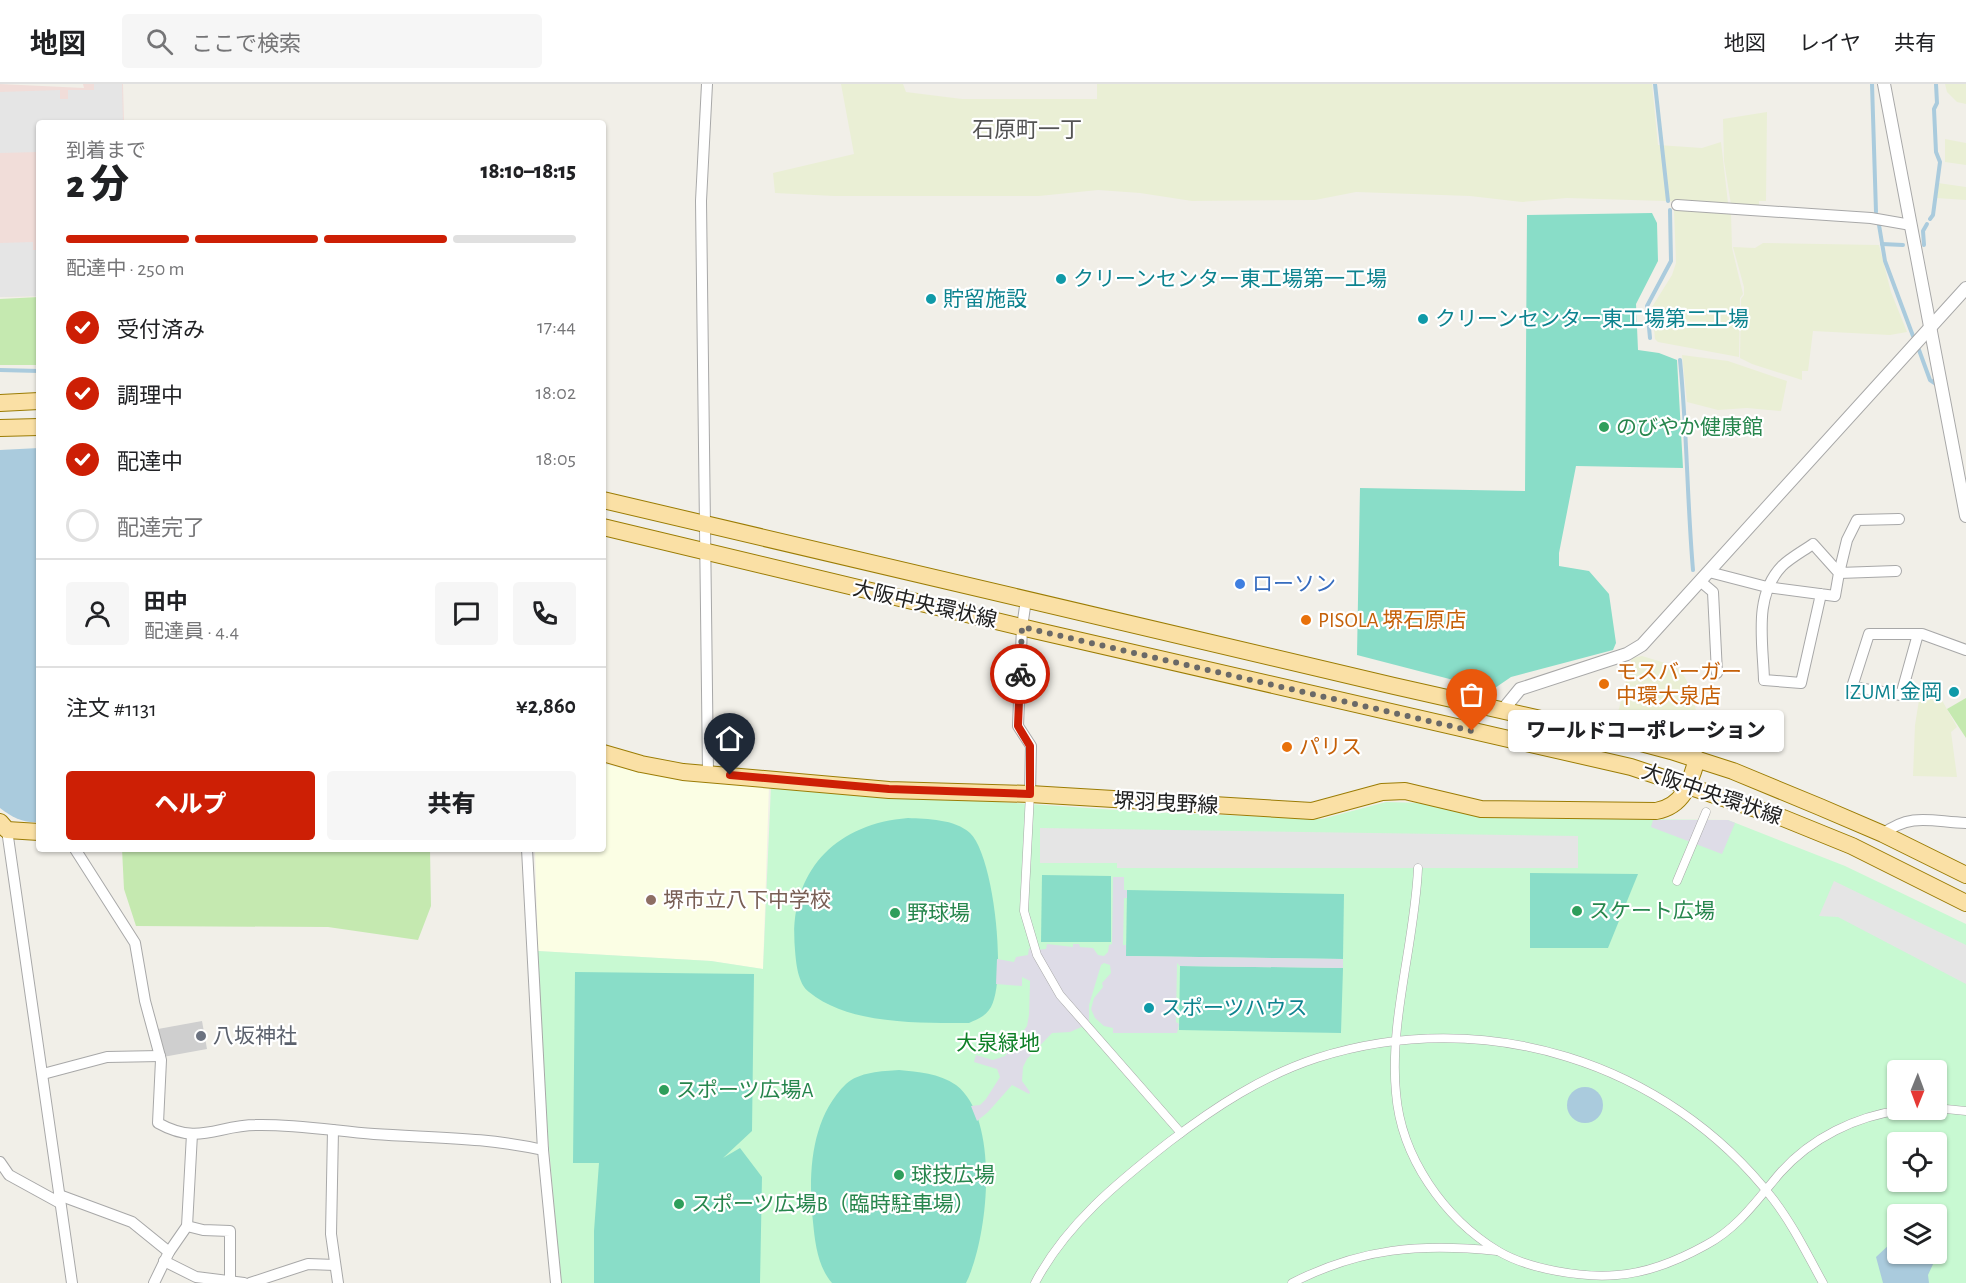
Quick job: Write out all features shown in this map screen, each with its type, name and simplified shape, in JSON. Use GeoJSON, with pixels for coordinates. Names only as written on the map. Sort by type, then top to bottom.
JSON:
{"type":"FeatureCollection","features":[{"type":"Feature","properties":{"kind":"main road"},"geometry":{"type":"LineString","coordinates":[[0,403],[36,402]]}},
{"type":"Feature","properties":{"kind":"main road"},"geometry":{"type":"LineString","coordinates":[[0,428],[36,427]]}},
{"type":"Feature","properties":{"kind":"main road","name":"大阪中央環状線"},"geometry":{"type":"LineString","coordinates":[[606,501],[1608,734],[1733,771],[1883,834],[1966,875]]}},
{"type":"Feature","properties":{"kind":"main road","name":"大阪中央環状線"},"geometry":{"type":"LineString","coordinates":[[606,528],[1022,627],[1631,767],[1783,818],[1852,846],[1966,903]]}},
{"type":"Feature","properties":{"kind":"main road","name":"堺羽曳野線"},"geometry":{"type":"LineString","coordinates":[[606,754],[682,772],[708,772],[889,789],[1030,794],[1312,811],[1382,792],[1405,791],[1481,809],[1656,811],[1676,803],[1690,785],[1697,759]]}},
{"type":"Feature","properties":{"kind":"main road"},"geometry":{"type":"LineString","coordinates":[[4,826],[36,831]]}},
{"type":"Feature","properties":{"kind":"street"},"geometry":{"type":"LineString","coordinates":[[707,84],[701,201],[705,298],[708,772]]}},
{"type":"Feature","properties":{"kind":"street"},"geometry":{"type":"LineString","coordinates":[[1884,84],[1966,516]]}},
{"type":"Feature","properties":{"kind":"street"},"geometry":{"type":"LineString","coordinates":[[1677,205],[1871,218],[1911,225]]}},
{"type":"Feature","properties":{"kind":"street"},"geometry":{"type":"LineString","coordinates":[[1502,711],[1520,689],[1627,654],[1642,645],[1966,288]]}},
{"type":"Feature","properties":{"kind":"street"},"geometry":{"type":"LineString","coordinates":[[1704,576],[1835,596],[1847,540],[1857,520],[1899,519]]}},
{"type":"Feature","properties":{"kind":"street"},"geometry":{"type":"LineString","coordinates":[[1821,594],[1801,683],[1764,680],[1762,611],[1767,587],[1782,566],[1813,544],[1839,573]]}},
{"type":"Feature","properties":{"kind":"street"},"geometry":{"type":"LineString","coordinates":[[1839,573],[1896,571]]}},
{"type":"Feature","properties":{"kind":"street"},"geometry":{"type":"LineString","coordinates":[[1704,576],[1713,592],[1717,673]]}},
{"type":"Feature","properties":{"kind":"street"},"geometry":{"type":"LineString","coordinates":[[1026,600],[1022,627],[1018,726],[1030,746],[1030,794],[1023,911],[1037,955],[1060,995],[1181,1133]]}},
{"type":"Feature","properties":{"kind":"street"},"geometry":{"type":"LineString","coordinates":[[1918,634],[1901,695],[1852,687],[1869,634],[1918,634],[1966,650]]}},
{"type":"Feature","properties":{"kind":"street"},"geometry":{"type":"LineString","coordinates":[[1677,881],[1706,812]]}},
{"type":"Feature","properties":{"kind":"street"},"geometry":{"type":"LineString","coordinates":[[1883,834],[1896,824],[1913,819],[1966,823]]}},
{"type":"Feature","properties":{"kind":"street"},"geometry":{"type":"LineString","coordinates":[[4,826],[43,1074],[72,1283]]}},
{"type":"Feature","properties":{"kind":"street"},"geometry":{"type":"LineString","coordinates":[[77,852],[135,943],[145,1001],[160,1056],[158,1123],[171,1130],[192,1134],[217,1133],[254,1125],[428,1138],[458,1137],[543,1150]]}},
{"type":"Feature","properties":{"kind":"street"},"geometry":{"type":"LineString","coordinates":[[527,852],[543,1150],[556,1283]]}},
{"type":"Feature","properties":{"kind":"street"},"geometry":{"type":"LineString","coordinates":[[1418,868],[1396,1041],[1396,1095],[1410,1149],[1426,1179],[1446,1208],[1499,1251]]}},
{"type":"Feature","properties":{"kind":"street"},"geometry":{"type":"LineString","coordinates":[[1035,1283],[1051,1257],[1092,1207],[1181,1133],[1234,1095],[1279,1072],[1316,1058],[1396,1041],[1475,1039],[1520,1043],[1574,1058],[1628,1080],[1680,1110],[1723,1145],[1766,1191],[1792,1227],[1823,1283]]}},
{"type":"Feature","properties":{"kind":"street"},"geometry":{"type":"LineString","coordinates":[[43,1074],[107,1057],[160,1056]]}},
{"type":"Feature","properties":{"kind":"street"},"geometry":{"type":"LineString","coordinates":[[1947,1109],[1966,1111]]}},
{"type":"Feature","properties":{"kind":"street"},"geometry":{"type":"LineString","coordinates":[[1292,1283],[1343,1260],[1384,1250],[1425,1246],[1499,1251],[1564,1272],[1592,1276],[1645,1270],[1707,1245],[1738,1223],[1799,1154],[1828,1134],[1862,1119],[1887,1113]]}},
{"type":"Feature","properties":{"kind":"street"},"geometry":{"type":"LineString","coordinates":[[333,1130],[331,1234],[338,1283]]}},
{"type":"Feature","properties":{"kind":"street"},"geometry":{"type":"LineString","coordinates":[[154,1283],[187,1226],[192,1134]]}},
{"type":"Feature","properties":{"kind":"street"},"geometry":{"type":"LineString","coordinates":[[0,1162],[9,1175],[60,1199],[132,1222],[167,1257],[196,1277],[244,1283]]}},
{"type":"Feature","properties":{"kind":"street"},"geometry":{"type":"LineString","coordinates":[[187,1226],[203,1230],[230,1231],[230,1282]]}},
{"type":"Feature","properties":{"kind":"street"},"geometry":{"type":"LineString","coordinates":[[250,1283],[308,1264],[335,1265]]}},
{"type":"Feature","properties":{"kind":"shaded area"},"geometry":{"type":"Polygon","coordinates":[[[0,84],[84,88],[83,84],[123,84],[124,120],[36,120],[36,296],[0,297],[0,84]]]}},
{"type":"Feature","properties":{"kind":"shaded area"},"geometry":{"type":"Polygon","coordinates":[[[94,84],[122,84],[123,120],[36,120],[36,152],[0,153],[0,92],[60,90],[60,99],[68,99],[68,90],[94,90],[94,84]]]}},
{"type":"Feature","properties":{"kind":"shaded area"},"geometry":{"type":"Polygon","coordinates":[[[841,84],[903,84],[906,92],[962,99],[1097,99],[1097,84],[1652,84],[1658,145],[1702,148],[1721,142],[1728,203],[1567,198],[1522,202],[1470,196],[1356,192],[1315,200],[1192,201],[1140,193],[1098,190],[1039,196],[834,196],[775,193],[773,173],[854,154],[841,84]]]}},
{"type":"Feature","properties":{"kind":"shaded area"},"geometry":{"type":"Polygon","coordinates":[[[1945,84],[1966,84],[1966,104],[1957,102],[1947,92],[1945,84]]]}},
{"type":"Feature","properties":{"kind":"shaded area"},"geometry":{"type":"Polygon","coordinates":[[[1767,112],[1766,201],[1759,201],[1759,207],[1731,205],[1724,161],[1723,119],[1767,112]]]}},
{"type":"Feature","properties":{"kind":"shaded area"},"geometry":{"type":"Polygon","coordinates":[[[1945,139],[1966,143],[1966,165],[1945,162],[1945,139]]]}},
{"type":"Feature","properties":{"kind":"shaded area"},"geometry":{"type":"Polygon","coordinates":[[[1938,183],[1966,187],[1966,200],[1936,198],[1938,183]]]}},
{"type":"Feature","properties":{"kind":"shaded area"},"geometry":{"type":"Polygon","coordinates":[[[1674,210],[1731,213],[1732,248],[1743,294],[1740,298],[1739,357],[1658,342],[1655,339],[1652,307],[1672,275],[1676,263],[1674,210]]]}},
{"type":"Feature","properties":{"kind":"shaded area"},"geometry":{"type":"Polygon","coordinates":[[[33,242],[33,250],[36,250],[36,296],[0,297],[0,243],[33,242]]]}},
{"type":"Feature","properties":{"kind":"shaded area"},"geometry":{"type":"Polygon","coordinates":[[[1763,243],[1879,245],[1891,292],[1907,332],[1890,335],[1813,331],[1808,371],[1802,371],[1802,380],[1740,358],[1741,299],[1744,295],[1744,287],[1733,247],[1755,248],[1763,243]]]}},
{"type":"Feature","properties":{"kind":"shaded area"},"geometry":{"type":"Polygon","coordinates":[[[1682,355],[1728,361],[1787,381],[1781,411],[1747,408],[1718,410],[1687,402],[1682,355]]]}},
{"type":"Feature","properties":{"kind":"shaded area"},"geometry":{"type":"Polygon","coordinates":[[[1642,656],[1675,666],[1684,676],[1692,690],[1696,711],[1707,725],[1703,744],[1616,720],[1632,658],[1642,656]]]}},
{"type":"Feature","properties":{"kind":"shaded area"},"geometry":{"type":"Polygon","coordinates":[[[1924,685],[1935,688],[1957,727],[1951,732],[1957,777],[1913,776],[1915,725],[1920,694],[1924,685]]]}},
{"type":"Feature","properties":{"kind":"shaded area","name":"堺市立八下中学校"},"geometry":{"type":"Polygon","coordinates":[[[606,765],[683,781],[769,785],[763,969],[711,961],[538,951],[535,852],[606,852],[606,765]]]}},
{"type":"Feature","properties":{"kind":"shaded area"},"geometry":{"type":"Polygon","coordinates":[[[1653,820],[1728,820],[1735,823],[1722,854],[1651,827],[1653,820]]]}},
{"type":"Feature","properties":{"kind":"shaded area"},"geometry":{"type":"Polygon","coordinates":[[[1040,828],[1578,836],[1578,868],[1117,868],[1117,863],[1040,863],[1040,828]]]}},
{"type":"Feature","properties":{"kind":"shaded area"},"geometry":{"type":"Polygon","coordinates":[[[1113,877],[1124,877],[1124,890],[1127,890],[1127,898],[1124,898],[1123,945],[1126,945],[1126,956],[1343,959],[1343,968],[1180,966],[1177,963],[1176,1022],[1179,1024],[1177,1033],[1113,1033],[1113,1028],[1104,1026],[1095,1018],[1091,1009],[1094,998],[1103,987],[1102,983],[1111,973],[1110,965],[1104,963],[1101,965],[1089,1005],[1089,1028],[1086,1025],[1070,1032],[1052,1033],[1027,1059],[1023,1067],[1022,1081],[1030,1092],[1029,1094],[1012,1085],[977,1121],[971,1106],[980,1105],[986,1099],[1000,1077],[997,1069],[974,1062],[976,1055],[993,1060],[1005,1056],[1027,1026],[1029,1015],[1030,981],[1022,977],[1022,986],[996,984],[997,959],[1014,962],[1016,957],[1028,955],[1029,948],[1036,954],[1035,950],[1046,949],[1047,944],[1073,947],[1073,944],[1079,944],[1080,947],[1093,948],[1098,955],[1104,956],[1108,952],[1109,945],[1112,944],[1113,877]]]}},
{"type":"Feature","properties":{"kind":"shaded area"},"geometry":{"type":"Polygon","coordinates":[[[1834,881],[1966,945],[1966,984],[1838,917],[1819,916],[1834,881]]]}},
{"type":"Feature","properties":{"kind":"shaded area"},"geometry":{"type":"Polygon","coordinates":[[[202,1021],[207,1049],[163,1057],[158,1029],[202,1021]]]}},
{"type":"Feature","properties":{"kind":"green space","name":"のびやか健康館"},"geometry":{"type":"Polygon","coordinates":[[[1652,213],[1657,223],[1658,261],[1636,304],[1638,350],[1659,353],[1677,360],[1683,468],[1576,466],[1559,553],[1559,566],[1589,571],[1609,594],[1616,643],[1613,650],[1511,677],[1492,690],[1357,655],[1360,488],[1525,491],[1527,215],[1652,213]]]}},
{"type":"Feature","properties":{"kind":"green space"},"geometry":{"type":"Polygon","coordinates":[[[36,297],[36,365],[0,365],[0,299],[36,297]]]}},
{"type":"Feature","properties":{"kind":"green space"},"geometry":{"type":"Polygon","coordinates":[[[1966,698],[1966,738],[1947,709],[1966,698]]]}},
{"type":"Feature","properties":{"kind":"green space","name":"大泉緑地"},"geometry":{"type":"Polygon","coordinates":[[[771,786],[1145,812],[1322,819],[1386,802],[1423,803],[1486,818],[1728,820],[1845,866],[1966,924],[1966,1283],[561,1283],[540,1046],[538,951],[711,961],[763,969],[771,786]]]}},
{"type":"Feature","properties":{"kind":"green space","name":"野球場"},"geometry":{"type":"Polygon","coordinates":[[[908,818],[941,821],[964,828],[978,846],[986,866],[996,918],[998,971],[996,992],[987,1013],[969,1023],[886,1020],[844,1011],[825,1003],[809,992],[802,984],[798,973],[795,923],[799,898],[808,876],[837,842],[858,830],[881,822],[908,818]]]}},
{"type":"Feature","properties":{"kind":"green space"},"geometry":{"type":"Polygon","coordinates":[[[122,852],[430,852],[431,906],[418,940],[328,927],[136,926],[124,889],[122,852]]]}},
{"type":"Feature","properties":{"kind":"green space","name":"スケート広場"},"geometry":{"type":"Polygon","coordinates":[[[1530,873],[1638,874],[1608,948],[1530,948],[1530,873]]]}},
{"type":"Feature","properties":{"kind":"green space"},"geometry":{"type":"Polygon","coordinates":[[[1042,875],[1111,876],[1111,942],[1041,942],[1042,875]]]}},
{"type":"Feature","properties":{"kind":"green space"},"geometry":{"type":"Polygon","coordinates":[[[1127,890],[1344,894],[1343,959],[1126,956],[1127,890]]]}},
{"type":"Feature","properties":{"kind":"green space"},"geometry":{"type":"Polygon","coordinates":[[[1180,966],[1343,968],[1341,1033],[1179,1030],[1180,966]]]}},
{"type":"Feature","properties":{"kind":"green space","name":"スポーツ広場A"},"geometry":{"type":"Polygon","coordinates":[[[575,972],[754,974],[752,1131],[723,1158],[740,1148],[762,1177],[760,1283],[594,1283],[594,1231],[599,1163],[573,1163],[575,972]]]}},
{"type":"Feature","properties":{"kind":"green space","name":"球技広場"},"geometry":{"type":"Polygon","coordinates":[[[899,1070],[921,1072],[956,1085],[970,1101],[980,1124],[985,1151],[986,1180],[980,1238],[974,1263],[966,1283],[832,1283],[820,1262],[813,1222],[812,1167],[818,1131],[834,1098],[851,1080],[878,1072],[899,1070]]]}},
{"type":"Feature","properties":{"kind":"water"},"geometry":{"type":"Polygon","coordinates":[[[36,448],[36,822],[18,819],[0,808],[0,450],[36,448]]]}},
{"type":"Feature","properties":{"kind":"water"},"geometry":{"type":"Polygon","coordinates":[[[1585,1087],[1597,1093],[1603,1105],[1597,1117],[1585,1123],[1573,1117],[1567,1105],[1573,1093],[1585,1087]]]}},
{"type":"Feature","properties":{"kind":"water"},"geometry":{"type":"Polygon","coordinates":[[[1887,1247],[1887,1264],[1933,1264],[1928,1275],[1929,1283],[1883,1283],[1876,1257],[1887,1247]]]}},
{"type":"Feature","properties":{"kind":"waterway"},"geometry":{"type":"LineString","coordinates":[[1655,84],[1668,201]]}},
{"type":"Feature","properties":{"kind":"waterway"},"geometry":{"type":"LineString","coordinates":[[1872,84],[1876,212]]}},
{"type":"Feature","properties":{"kind":"waterway"},"geometry":{"type":"LineString","coordinates":[[1930,219],[1933,215],[1940,162],[1936,152],[1934,109],[1937,103],[1936,84]]}},
{"type":"Feature","properties":{"kind":"waterway"},"geometry":{"type":"LineString","coordinates":[[1650,338],[1647,306],[1671,261],[1670,210]]}},
{"type":"Feature","properties":{"kind":"waterway"},"geometry":{"type":"LineString","coordinates":[[1924,245],[1923,231],[1927,224]]}},
{"type":"Feature","properties":{"kind":"waterway"},"geometry":{"type":"LineString","coordinates":[[1879,225],[1885,261],[1913,336]]}},
{"type":"Feature","properties":{"kind":"waterway"},"geometry":{"type":"LineString","coordinates":[[1882,244],[1903,245]]}},
{"type":"Feature","properties":{"kind":"waterway"},"geometry":{"type":"LineString","coordinates":[[1919,350],[1930,380],[1936,384]]}},
{"type":"Feature","properties":{"kind":"waterway"},"geometry":{"type":"LineString","coordinates":[[1680,360],[1693,570]]}},
{"type":"Feature","properties":{"kind":"waterway"},"geometry":{"type":"LineString","coordinates":[[0,370],[36,371]]}},
{"type":"Feature","properties":{"kind":"way so far"},"geometry":{"type":"LineString","coordinates":[[1020,674],[1022,627],[1472,731]]}},
{"type":"Feature","properties":{"kind":"place","name":"クリーンセンター東工場第一工場"},"geometry":{"type":"Point","coordinates":[1061,279]}},
{"type":"Feature","properties":{"kind":"place","name":"貯留施設"},"geometry":{"type":"Point","coordinates":[931,299]}},
{"type":"Feature","properties":{"kind":"place","name":"クリーンセンター東工場第二工場"},"geometry":{"type":"Point","coordinates":[1423,319]}},
{"type":"Feature","properties":{"kind":"place","name":"のびやか健康館"},"geometry":{"type":"Point","coordinates":[1604,427]}},
{"type":"Feature","properties":{"kind":"place","name":"ローソン"},"geometry":{"type":"Point","coordinates":[1240,584]}},
{"type":"Feature","properties":{"kind":"place","name":"PISOLA 堺石原店"},"geometry":{"type":"Point","coordinates":[1306,620]}},
{"type":"Feature","properties":{"kind":"place","name":"モスバーガー 中環大泉店"},"geometry":{"type":"Point","coordinates":[1604,684]}},
{"type":"Feature","properties":{"kind":"place","name":"IZUMI 金岡"},"geometry":{"type":"Point","coordinates":[1954,692]}},
{"type":"Feature","properties":{"kind":"place","name":"ワールドコーポレーション"},"geometry":{"type":"Point","coordinates":[1472,731]}},
{"type":"Feature","properties":{"kind":"place","name":"パリス"},"geometry":{"type":"Point","coordinates":[1287,747]}},
{"type":"Feature","properties":{"kind":"place","name":"堺市立八下中学校"},"geometry":{"type":"Point","coordinates":[651,900]}},
{"type":"Feature","properties":{"kind":"place","name":"スケート広場"},"geometry":{"type":"Point","coordinates":[1577,911]}},
{"type":"Feature","properties":{"kind":"place","name":"野球場"},"geometry":{"type":"Point","coordinates":[895,913]}},
{"type":"Feature","properties":{"kind":"place","name":"スポーツハウス"},"geometry":{"type":"Point","coordinates":[1149,1008]}},
{"type":"Feature","properties":{"kind":"place","name":"八坂神社"},"geometry":{"type":"Point","coordinates":[201,1036]}},
{"type":"Feature","properties":{"kind":"place","name":"スポーツ広場A"},"geometry":{"type":"Point","coordinates":[664,1090]}},
{"type":"Feature","properties":{"kind":"place","name":"球技広場"},"geometry":{"type":"Point","coordinates":[899,1175]}},
{"type":"Feature","properties":{"kind":"place","name":"スポーツ広場B（臨時駐車場）"},"geometry":{"type":"Point","coordinates":[679,1204]}},
{"type":"Feature","properties":{"kind":"district","name":"石原町一丁"},"geometry":{"type":"Point","coordinates":[1027,129]}},
{"type":"Feature","properties":{"kind":"route"},"geometry":{"type":"LineString","coordinates":[[730,775],[889,789],[1030,794],[1030,746],[1018,726],[1020,674]]}}]}
